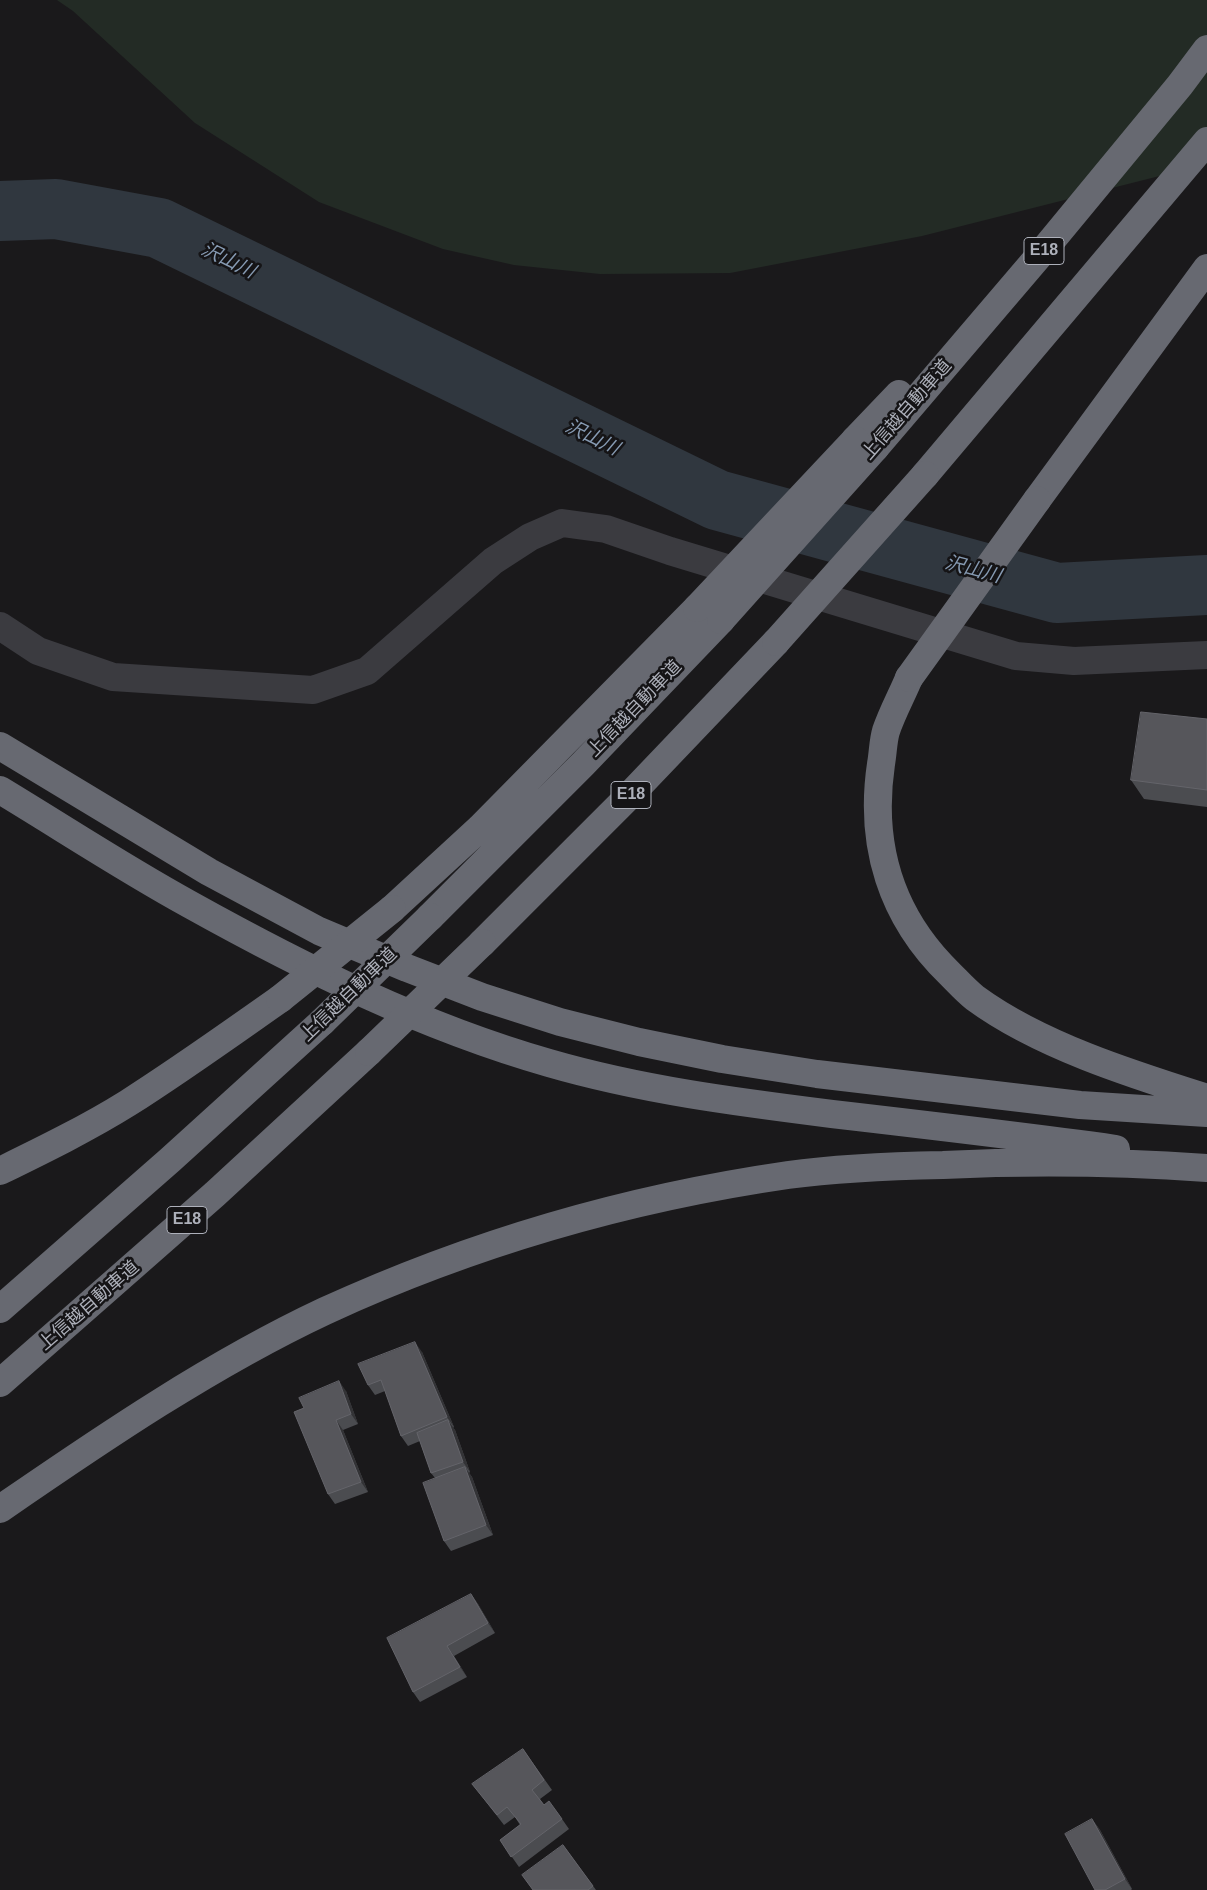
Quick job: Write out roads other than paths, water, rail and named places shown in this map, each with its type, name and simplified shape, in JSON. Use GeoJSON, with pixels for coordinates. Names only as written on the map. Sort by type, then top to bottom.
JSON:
{"type":"FeatureCollection","features":[{"type":"Feature","properties":{"kind":"highway","name":"上信越自動車道"},"geometry":{"type":"LineString","coordinates":[[0,1309],[322,1022],[430,918],[583,764],[709,614],[1038,257],[1180,85],[1207,49]]}},
{"type":"Feature","properties":{"kind":"highway","name":"上信越自動車道"},"geometry":{"type":"LineString","coordinates":[[0,1382],[216,1194],[369,1052],[482,944],[629,796],[776,642],[925,475],[1207,141]]}},
{"type":"Feature","properties":{"kind":"highway"},"geometry":{"type":"LineString","coordinates":[[1207,268],[909,678],[886,732],[878,788],[879,836],[888,879],[909,924],[937,961],[974,997],[1014,1023],[1071,1050],[1207,1098]]}},
{"type":"Feature","properties":{"kind":"highway"},"geometry":{"type":"LineString","coordinates":[[0,1171],[50,1147],[127,1104],[205,1053],[280,999],[392,909],[709,614]]}},
{"type":"Feature","properties":{"kind":"highway"},"geometry":{"type":"LineString","coordinates":[[0,746],[209,872],[320,931],[406,968],[482,997],[560,1022],[639,1042],[722,1059],[817,1074],[1080,1105],[1207,1113]]}},
{"type":"Feature","properties":{"kind":"highway"},"geometry":{"type":"LineString","coordinates":[[0,790],[187,903],[368,997],[463,1035],[550,1063],[635,1084],[720,1099],[1207,1162]]}},
{"type":"Feature","properties":{"kind":"highway"},"geometry":{"type":"LineString","coordinates":[[0,1508],[148,1410],[246,1353],[324,1312],[414,1274],[512,1238],[610,1211],[675,1196],[791,1175],[888,1167],[988,1163],[1082,1163],[1207,1168]]}},
{"type":"Feature","properties":{"kind":"street"},"geometry":{"type":"LineString","coordinates":[[0,626],[38,652],[113,677],[313,690],[367,671],[493,561],[530,537],[562,523],[606,529],[679,554],[1016,656],[1074,660],[1207,655]]}},
{"type":"Feature","properties":{"kind":"waterway","name":"沢山川"},"geometry":{"type":"LineString","coordinates":[[0,211],[56,209],[159,228],[717,500],[1057,593],[1207,585]]}}]}
